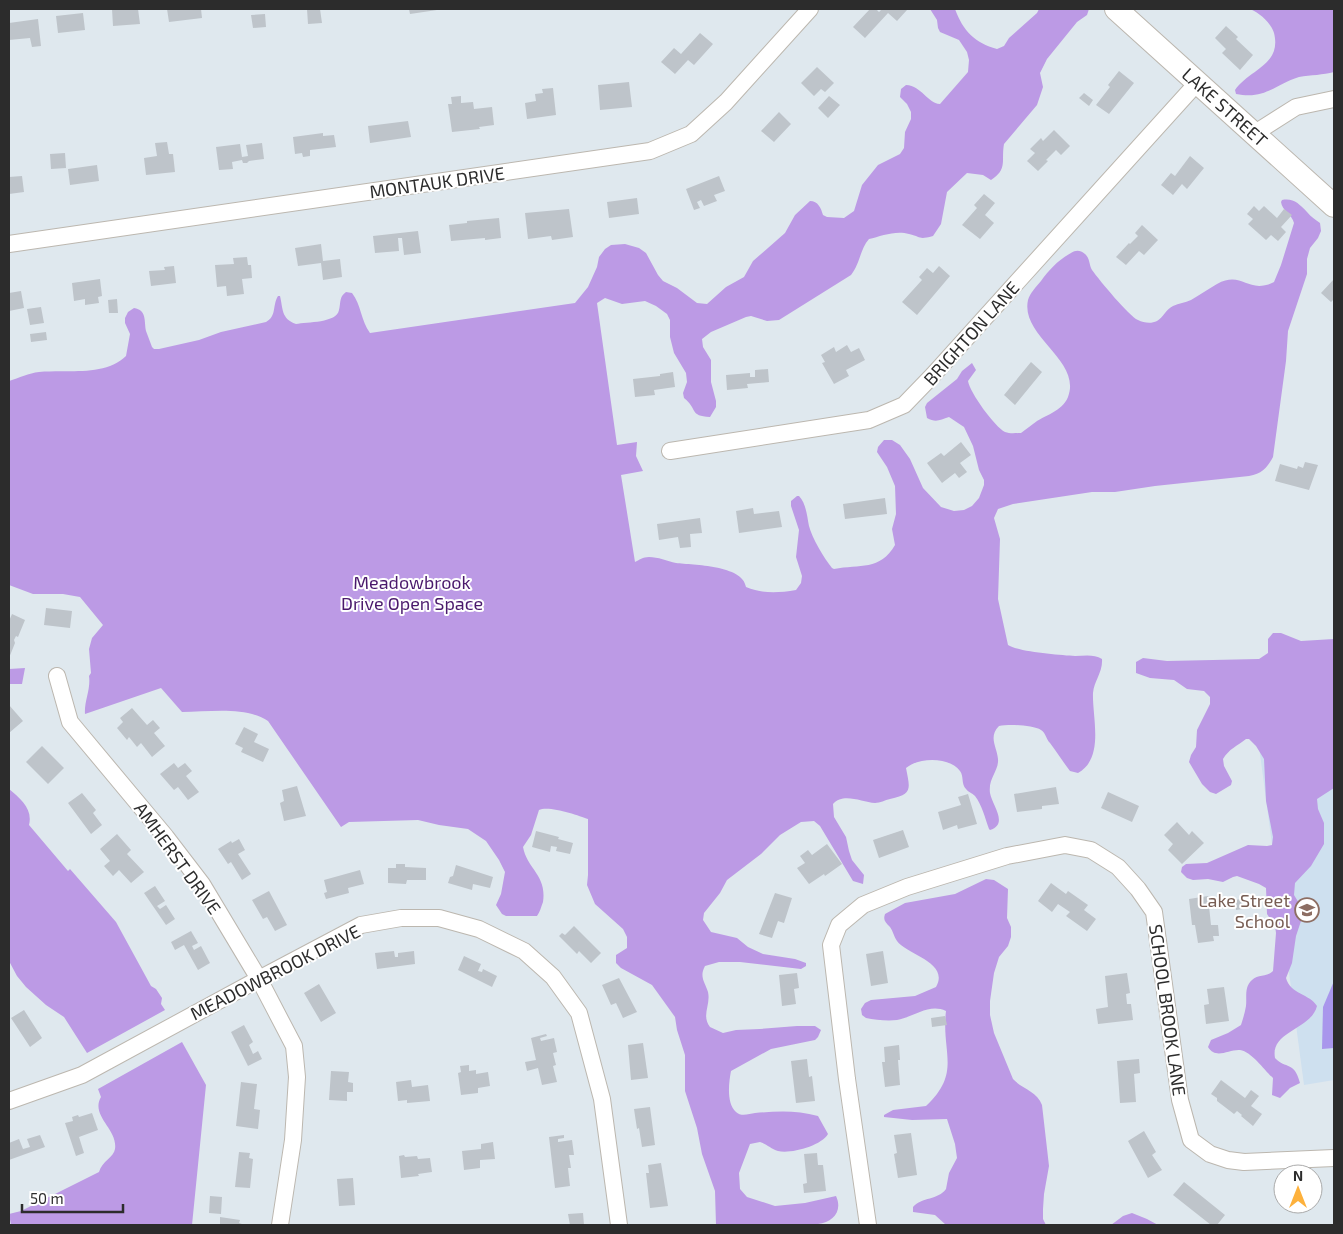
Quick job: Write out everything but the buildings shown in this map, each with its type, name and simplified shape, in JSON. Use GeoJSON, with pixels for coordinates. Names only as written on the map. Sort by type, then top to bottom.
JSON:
{"type":"FeatureCollection","features":[{"type":"Feature","properties":{"kind":"street","name":"MONTAUK DRIVE"},"geometry":{"type":"LineString","coordinates":[[9,244],[650,151],[691,134],[726,102],[810,9]]}},
{"type":"Feature","properties":{"kind":"street","name":"LAKE STREET"},"geometry":{"type":"LineString","coordinates":[[1116,9],[1334,206]]}},
{"type":"Feature","properties":{"kind":"street","name":"BRIGHTON LANE"},"geometry":{"type":"LineString","coordinates":[[670,451],[869,420],[904,405],[940,368],[1197,83]]}},
{"type":"Feature","properties":{"kind":"street"},"geometry":{"type":"LineString","coordinates":[[1255,133],[1296,107],[1334,98]]}},
{"type":"Feature","properties":{"kind":"street","name":"AMHERST DRIVE"},"geometry":{"type":"LineString","coordinates":[[57,676],[70,722],[166,837],[202,884],[258,978],[294,1046],[297,1077],[292,1140],[280,1225]]}},
{"type":"Feature","properties":{"kind":"street","name":"SCHOOL BROOK LANE"},"geometry":{"type":"LineString","coordinates":[[868,1225],[847,1079],[832,945],[839,925],[863,905],[907,887],[1007,856],[1065,845],[1092,850],[1118,867],[1138,889],[1154,912],[1180,1100],[1192,1140],[1210,1154],[1228,1160],[1244,1162],[1334,1158]]}},
{"type":"Feature","properties":{"kind":"street","name":"MEADOWBROOK DRIVE"},"geometry":{"type":"LineString","coordinates":[[9,1101],[82,1075],[258,978],[361,926],[401,918],[439,918],[479,930],[524,951],[553,977],[579,1013],[602,1099],[619,1225]]}},
{"type":"Feature","properties":{"kind":"shaded area","name":"Lake Street School"},"geometry":{"type":"Polygon","coordinates":[[[1334,735],[1334,1080],[1304,1085],[1258,739],[1334,735]]]}},
{"type":"Feature","properties":{"kind":"shaded area"},"geometry":{"type":"Polygon","coordinates":[[[1334,981],[1334,1048],[1322,1049],[1323,1007],[1334,981]]]}},
{"type":"Feature","properties":{"kind":"green space","name":"Meadowbrook Drive Open Space"},"geometry":{"type":"Polygon","coordinates":[[[930,9],[955,9],[966,30],[976,40],[997,49],[1004,46],[1009,38],[1039,9],[1089,9],[1087,15],[1077,22],[1047,59],[1040,73],[1043,87],[1037,105],[1004,144],[1003,164],[1000,172],[991,180],[983,175],[967,173],[947,192],[941,224],[933,236],[922,238],[899,233],[869,239],[851,275],[779,320],[767,321],[751,316],[746,317],[711,332],[702,339],[703,347],[711,360],[711,382],[716,401],[716,407],[710,417],[696,413],[684,398],[683,393],[687,382],[686,373],[674,353],[670,337],[670,320],[667,314],[645,301],[622,304],[605,298],[597,303],[617,445],[637,442],[636,456],[643,471],[621,475],[635,562],[652,557],[676,563],[705,566],[727,570],[736,574],[743,580],[746,587],[758,591],[783,592],[796,590],[801,583],[802,576],[796,557],[799,530],[791,501],[799,496],[805,506],[813,536],[832,568],[876,563],[883,559],[895,545],[892,529],[896,514],[895,486],[887,467],[877,452],[878,447],[884,440],[892,440],[900,445],[910,459],[923,488],[941,507],[954,511],[964,510],[972,506],[979,498],[984,480],[979,470],[973,446],[964,427],[949,417],[936,421],[930,420],[927,418],[925,407],[927,403],[957,379],[962,371],[972,363],[976,370],[968,381],[970,386],[989,417],[1007,433],[1021,433],[1057,410],[1065,402],[1068,397],[1070,384],[1067,371],[1033,326],[1028,313],[1028,300],[1032,292],[1062,259],[1076,251],[1085,254],[1088,257],[1092,270],[1122,305],[1138,320],[1150,323],[1159,320],[1173,306],[1191,300],[1226,280],[1257,286],[1274,282],[1294,223],[1282,205],[1282,200],[1290,200],[1299,204],[1320,223],[1321,231],[1310,248],[1307,259],[1307,274],[1288,331],[1286,361],[1273,457],[1264,470],[1249,476],[1115,492],[1092,492],[1013,504],[998,509],[994,518],[1000,539],[998,599],[1008,645],[1050,654],[1092,656],[1102,659],[1093,693],[1094,747],[1092,758],[1086,766],[1078,773],[1070,771],[1041,730],[1021,725],[999,726],[994,734],[998,763],[990,788],[991,798],[999,819],[996,827],[989,829],[980,803],[964,787],[961,773],[955,766],[934,760],[912,764],[906,768],[909,786],[903,795],[877,803],[847,798],[837,800],[833,804],[834,817],[846,837],[852,860],[864,875],[863,884],[853,881],[820,826],[814,821],[801,822],[780,835],[761,854],[727,880],[720,893],[704,913],[703,920],[711,932],[737,938],[748,947],[763,954],[795,959],[806,963],[806,966],[801,969],[740,962],[719,962],[705,966],[703,979],[709,997],[706,1018],[710,1027],[723,1033],[736,1030],[797,1026],[815,1026],[821,1030],[815,1040],[771,1049],[731,1071],[729,1098],[738,1114],[787,1112],[810,1114],[818,1116],[828,1134],[813,1145],[784,1152],[760,1142],[750,1144],[739,1173],[740,1189],[747,1197],[775,1206],[805,1203],[836,1196],[838,1201],[835,1215],[828,1221],[818,1224],[716,1225],[715,1191],[702,1154],[697,1128],[685,1091],[685,1055],[675,1017],[652,985],[621,968],[616,963],[616,955],[627,948],[627,937],[623,929],[595,904],[587,885],[588,819],[556,810],[539,810],[531,835],[523,847],[528,861],[542,885],[543,902],[537,916],[506,916],[502,914],[496,905],[501,894],[505,872],[486,841],[468,829],[418,820],[349,822],[341,827],[268,721],[259,716],[227,711],[182,712],[161,688],[85,714],[89,676],[91,673],[89,649],[92,638],[103,625],[80,597],[63,594],[33,594],[9,585],[9,381],[28,374],[50,371],[97,370],[117,363],[126,356],[130,334],[125,318],[128,312],[134,308],[143,314],[146,331],[152,347],[159,349],[266,322],[272,317],[278,296],[280,296],[285,316],[296,324],[327,320],[333,317],[339,310],[342,296],[346,292],[352,293],[370,333],[575,303],[588,287],[597,267],[599,257],[611,245],[625,244],[639,248],[646,253],[663,281],[677,288],[697,303],[707,304],[726,287],[744,277],[753,261],[785,233],[795,215],[810,201],[817,204],[823,215],[827,217],[844,218],[854,211],[862,185],[878,165],[900,154],[904,148],[905,132],[911,119],[911,112],[907,104],[900,97],[901,89],[906,85],[912,86],[931,101],[940,104],[968,72],[969,60],[967,52],[959,40],[940,32],[937,20],[930,9]]]}},
{"type":"Feature","properties":{"kind":"green space"},"geometry":{"type":"Polygon","coordinates":[[[1250,9],[1334,9],[1334,72],[1299,77],[1255,95],[1236,94],[1235,90],[1241,83],[1269,60],[1275,44],[1274,33],[1268,22],[1250,9]]]}},
{"type":"Feature","properties":{"kind":"green space"},"geometry":{"type":"Polygon","coordinates":[[[1273,633],[1281,633],[1301,641],[1334,639],[1334,788],[1317,799],[1318,809],[1324,823],[1324,844],[1311,866],[1295,883],[1294,895],[1302,908],[1303,915],[1296,936],[1292,963],[1286,978],[1296,991],[1310,999],[1317,1006],[1313,1014],[1285,1036],[1275,1049],[1275,1058],[1295,1071],[1300,1083],[1290,1088],[1280,1098],[1272,1095],[1273,1078],[1249,1054],[1240,1050],[1215,1053],[1208,1047],[1211,1040],[1241,1025],[1249,983],[1254,978],[1273,971],[1276,933],[1275,926],[1267,914],[1266,888],[1237,876],[1223,882],[1208,879],[1193,880],[1187,878],[1181,872],[1182,867],[1186,864],[1207,863],[1248,845],[1272,845],[1273,837],[1266,801],[1264,759],[1256,746],[1249,739],[1246,739],[1231,750],[1223,759],[1224,766],[1232,781],[1231,785],[1216,794],[1210,792],[1202,784],[1189,762],[1196,747],[1197,730],[1210,704],[1210,697],[1204,691],[1187,689],[1174,680],[1150,678],[1136,673],[1136,662],[1143,658],[1167,661],[1259,659],[1268,653],[1268,639],[1273,633]]]}},
{"type":"Feature","properties":{"kind":"green space"},"geometry":{"type":"Polygon","coordinates":[[[25,668],[22,684],[9,684],[9,669],[25,668]]]}},
{"type":"Feature","properties":{"kind":"green space"},"geometry":{"type":"Polygon","coordinates":[[[9,789],[28,809],[29,825],[68,871],[70,869],[116,922],[151,986],[156,989],[162,998],[161,1004],[165,1010],[87,1053],[64,1017],[46,1005],[26,987],[17,976],[9,961],[9,789]]]}},
{"type":"Feature","properties":{"kind":"green space"},"geometry":{"type":"Polygon","coordinates":[[[986,879],[994,880],[1008,889],[1007,918],[1011,927],[1011,937],[1008,946],[999,957],[994,973],[990,1015],[994,1033],[1013,1079],[1037,1096],[1042,1105],[1049,1166],[1043,1209],[1043,1219],[1046,1225],[946,1225],[935,1215],[913,1212],[913,1207],[917,1204],[943,1193],[946,1189],[949,1173],[957,1158],[955,1144],[947,1119],[912,1120],[884,1117],[884,1115],[893,1110],[926,1106],[944,1083],[948,1062],[945,1026],[946,1011],[940,1009],[928,1010],[897,1020],[870,1019],[862,1015],[861,1009],[865,1003],[871,1000],[915,996],[936,987],[939,978],[937,971],[932,965],[897,941],[885,921],[885,914],[905,903],[955,894],[986,879]]]}},
{"type":"Feature","properties":{"kind":"green space"},"geometry":{"type":"Polygon","coordinates":[[[182,1042],[206,1085],[192,1225],[11,1225],[9,1214],[21,1211],[99,1172],[114,1152],[115,1142],[113,1135],[101,1117],[99,1110],[101,1097],[98,1089],[182,1042]]]}},
{"type":"Feature","properties":{"kind":"green space"},"geometry":{"type":"Polygon","coordinates":[[[1132,1213],[1158,1225],[1111,1225],[1123,1216],[1132,1213]]]}},
{"type":"Feature","properties":{"kind":"place","name":"Lake Street School"},"geometry":{"type":"Point","coordinates":[1307,910]}}]}
